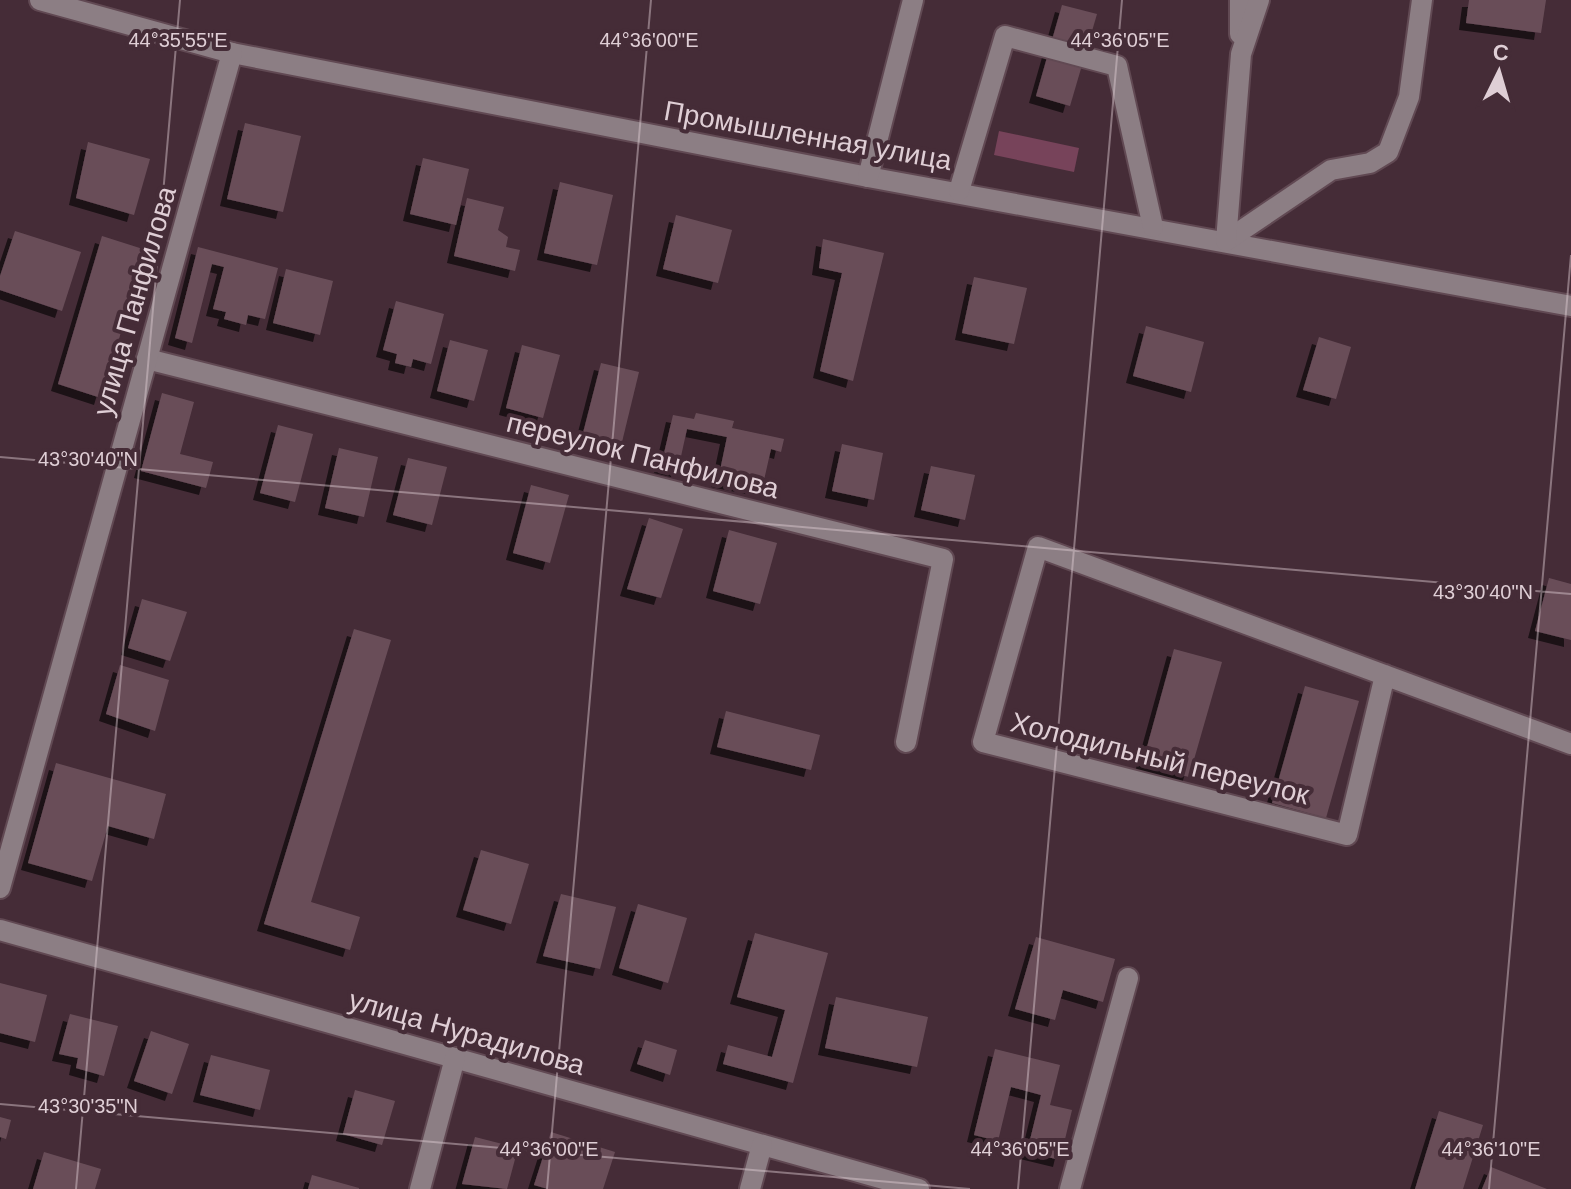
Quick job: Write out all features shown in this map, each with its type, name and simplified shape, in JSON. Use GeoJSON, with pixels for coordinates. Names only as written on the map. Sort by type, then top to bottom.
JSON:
{"type":"FeatureCollection","features":[{"type":"Feature","properties":{"kind":"street","name":"Промышленная улица"},"geometry":{"type":"LineString","coordinates":[[40,0],[101,8],[232,53],[868,177],[959,191],[1571,306]]}},
{"type":"Feature","properties":{"kind":"street"},"geometry":{"type":"LineString","coordinates":[[868,177],[913,0]]}},
{"type":"Feature","properties":{"kind":"street"},"geometry":{"type":"LineString","coordinates":[[1226,241],[1241,54],[1240,0]]}},
{"type":"Feature","properties":{"kind":"street"},"geometry":{"type":"LineString","coordinates":[[1241,54],[1259,0]]}},
{"type":"Feature","properties":{"kind":"street"},"geometry":{"type":"LineString","coordinates":[[1226,241],[1331,170],[1370,163],[1388,152],[1409,97],[1422,0]]}},
{"type":"Feature","properties":{"kind":"street"},"geometry":{"type":"LineString","coordinates":[[959,191],[1005,36],[1117,66],[1153,227]]}},
{"type":"Feature","properties":{"kind":"street","name":"улица Панфилова"},"geometry":{"type":"LineString","coordinates":[[0,888],[232,53]]}},
{"type":"Feature","properties":{"kind":"street","name":"переулок Панфилова"},"geometry":{"type":"LineString","coordinates":[[147,359],[943,559],[906,742]]}},
{"type":"Feature","properties":{"kind":"street","name":"Холодильный переулок"},"geometry":{"type":"LineString","coordinates":[[1385,675],[1347,835],[983,742],[1038,547],[1385,675],[1571,744]]}},
{"type":"Feature","properties":{"kind":"street","name":"улица Нурадилова"},"geometry":{"type":"LineString","coordinates":[[0,930],[919,1189]]}},
{"type":"Feature","properties":{"kind":"street"},"geometry":{"type":"LineString","coordinates":[[1070,1189],[1128,978]]}},
{"type":"Feature","properties":{"kind":"street"},"geometry":{"type":"LineString","coordinates":[[420,1189],[455,1058]]}},
{"type":"Feature","properties":{"kind":"street"},"geometry":{"type":"LineString","coordinates":[[750,1189],[762,1145]]}},
{"type":"Feature","properties":{"kind":"shaded area"},"geometry":{"type":"Polygon","coordinates":[[[999,131],[1079,148],[1074,172],[994,155],[999,131]]]}},
{"type":"Feature","properties":{"kind":"building"},"geometry":{"type":"Polygon","coordinates":[[[1469,0],[1546,0],[1541,33],[1466,23],[1469,0]]]}},
{"type":"Feature","properties":{"kind":"building"},"geometry":{"type":"Polygon","coordinates":[[[1062,5],[1097,14],[1070,106],[1036,96],[1062,5]]]}},
{"type":"Feature","properties":{"kind":"building"},"geometry":{"type":"Polygon","coordinates":[[[245,123],[301,136],[283,212],[227,199],[245,123]]]}},
{"type":"Feature","properties":{"kind":"building"},"geometry":{"type":"Polygon","coordinates":[[[88,142],[150,159],[134,215],[76,198],[88,142]]]}},
{"type":"Feature","properties":{"kind":"building"},"geometry":{"type":"Polygon","coordinates":[[[423,158],[469,169],[456,225],[410,214],[423,158]]]}},
{"type":"Feature","properties":{"kind":"building"},"geometry":{"type":"Polygon","coordinates":[[[560,182],[613,195],[597,265],[544,253],[560,182]]]}},
{"type":"Feature","properties":{"kind":"building"},"geometry":{"type":"Polygon","coordinates":[[[467,198],[504,207],[498,230],[508,237],[506,247],[520,250],[515,271],[454,256],[467,198]]]}},
{"type":"Feature","properties":{"kind":"building"},"geometry":{"type":"Polygon","coordinates":[[[676,215],[732,230],[718,283],[663,269],[676,215]]]}},
{"type":"Feature","properties":{"kind":"building"},"geometry":{"type":"Polygon","coordinates":[[[15,231],[81,252],[62,311],[0,290],[0,276],[15,231]]]}},
{"type":"Feature","properties":{"kind":"building"},"geometry":{"type":"Polygon","coordinates":[[[102,236],[146,250],[101,398],[58,384],[102,236]]]}},
{"type":"Feature","properties":{"kind":"building"},"geometry":{"type":"Polygon","coordinates":[[[823,239],[884,253],[853,381],[820,371],[842,273],[819,268],[823,239]]]}},
{"type":"Feature","properties":{"kind":"building"},"geometry":{"type":"Polygon","coordinates":[[[198,247],[278,268],[265,319],[248,315],[246,325],[224,319],[226,312],[213,309],[224,267],[212,264],[192,343],[175,338],[198,247]]]}},
{"type":"Feature","properties":{"kind":"building"},"geometry":{"type":"Polygon","coordinates":[[[286,269],[333,281],[320,335],[273,323],[286,269]]]}},
{"type":"Feature","properties":{"kind":"building"},"geometry":{"type":"Polygon","coordinates":[[[974,277],[1027,288],[1014,344],[962,333],[974,277]]]}},
{"type":"Feature","properties":{"kind":"building"},"geometry":{"type":"Polygon","coordinates":[[[396,301],[444,314],[431,364],[413,359],[411,367],[395,363],[397,354],[383,350],[396,301]]]}},
{"type":"Feature","properties":{"kind":"building"},"geometry":{"type":"Polygon","coordinates":[[[1146,326],[1204,342],[1191,392],[1133,376],[1146,326]]]}},
{"type":"Feature","properties":{"kind":"building"},"geometry":{"type":"Polygon","coordinates":[[[1319,337],[1351,347],[1336,399],[1303,390],[1319,337]]]}},
{"type":"Feature","properties":{"kind":"building"},"geometry":{"type":"Polygon","coordinates":[[[450,340],[488,350],[474,401],[437,391],[450,340]]]}},
{"type":"Feature","properties":{"kind":"building"},"geometry":{"type":"Polygon","coordinates":[[[522,345],[560,355],[543,418],[506,408],[522,345]]]}},
{"type":"Feature","properties":{"kind":"building"},"geometry":{"type":"Polygon","coordinates":[[[601,363],[639,372],[622,442],[583,433],[601,363]]]}},
{"type":"Feature","properties":{"kind":"building"},"geometry":{"type":"Polygon","coordinates":[[[162,393],[194,402],[180,454],[213,462],[206,488],[141,471],[162,393]]]}},
{"type":"Feature","properties":{"kind":"building"},"geometry":{"type":"Polygon","coordinates":[[[696,413],[734,421],[732,428],[784,439],[781,452],[771,449],[762,489],[718,480],[727,437],[687,429],[678,470],[661,466],[673,415],[694,419],[696,413]]]}},
{"type":"Feature","properties":{"kind":"building"},"geometry":{"type":"Polygon","coordinates":[[[278,425],[313,434],[295,502],[260,493],[278,425]]]}},
{"type":"Feature","properties":{"kind":"building"},"geometry":{"type":"Polygon","coordinates":[[[842,444],[883,453],[874,500],[832,491],[842,444]]]}},
{"type":"Feature","properties":{"kind":"building"},"geometry":{"type":"Polygon","coordinates":[[[339,448],[378,457],[364,517],[325,508],[339,448]]]}},
{"type":"Feature","properties":{"kind":"building"},"geometry":{"type":"Polygon","coordinates":[[[408,458],[447,467],[432,525],[393,515],[408,458]]]}},
{"type":"Feature","properties":{"kind":"building"},"geometry":{"type":"Polygon","coordinates":[[[931,466],[975,475],[965,520],[921,510],[931,466]]]}},
{"type":"Feature","properties":{"kind":"building"},"geometry":{"type":"Polygon","coordinates":[[[531,485],[569,495],[550,563],[513,553],[531,485]]]}},
{"type":"Feature","properties":{"kind":"building"},"geometry":{"type":"Polygon","coordinates":[[[649,518],[683,529],[661,598],[627,589],[649,518]]]}},
{"type":"Feature","properties":{"kind":"building"},"geometry":{"type":"Polygon","coordinates":[[[729,530],[777,543],[760,604],[713,591],[729,530]]]}},
{"type":"Feature","properties":{"kind":"building"},"geometry":{"type":"Polygon","coordinates":[[[1549,578],[1571,584],[1571,640],[1535,631],[1549,578]]]}},
{"type":"Feature","properties":{"kind":"building"},"geometry":{"type":"Polygon","coordinates":[[[142,599],[187,612],[170,661],[128,648],[142,599]]]}},
{"type":"Feature","properties":{"kind":"building"},"geometry":{"type":"Polygon","coordinates":[[[354,629],[391,640],[311,902],[360,917],[350,950],[264,924],[354,629]]]}},
{"type":"Feature","properties":{"kind":"building"},"geometry":{"type":"Polygon","coordinates":[[[1174,649],[1222,662],[1189,777],[1142,765],[1174,649]]]}},
{"type":"Feature","properties":{"kind":"building"},"geometry":{"type":"Polygon","coordinates":[[[120,665],[169,680],[155,731],[106,714],[120,665]]]}},
{"type":"Feature","properties":{"kind":"building"},"geometry":{"type":"Polygon","coordinates":[[[1305,686],[1359,701],[1326,818],[1272,803],[1305,686]]]}},
{"type":"Feature","properties":{"kind":"building"},"geometry":{"type":"Polygon","coordinates":[[[726,711],[820,735],[811,770],[717,747],[726,711]]]}},
{"type":"Feature","properties":{"kind":"building"},"geometry":{"type":"Polygon","coordinates":[[[56,763],[166,794],[154,839],[108,826],[92,881],[28,863],[56,763]]]}},
{"type":"Feature","properties":{"kind":"building"},"geometry":{"type":"Polygon","coordinates":[[[481,850],[529,864],[511,924],[463,910],[481,850]]]}},
{"type":"Feature","properties":{"kind":"building"},"geometry":{"type":"Polygon","coordinates":[[[561,894],[616,907],[600,969],[543,956],[561,894]]]}},
{"type":"Feature","properties":{"kind":"building"},"geometry":{"type":"Polygon","coordinates":[[[638,904],[687,918],[668,983],[619,968],[638,904]]]}},
{"type":"Feature","properties":{"kind":"building"},"geometry":{"type":"Polygon","coordinates":[[[755,933],[828,953],[793,1083],[723,1064],[728,1045],[772,1057],[785,1010],[737,997],[755,933]]]}},
{"type":"Feature","properties":{"kind":"building"},"geometry":{"type":"Polygon","coordinates":[[[1036,937],[1115,959],[1103,1002],[1063,990],[1055,1020],[1015,1009],[1036,937]]]}},
{"type":"Feature","properties":{"kind":"building"},"geometry":{"type":"Polygon","coordinates":[[[0,983],[47,995],[35,1042],[0,1033],[0,983]]]}},
{"type":"Feature","properties":{"kind":"building"},"geometry":{"type":"Polygon","coordinates":[[[836,997],[928,1017],[917,1067],[825,1048],[836,997]]]}},
{"type":"Feature","properties":{"kind":"building"},"geometry":{"type":"Polygon","coordinates":[[[70,1014],[118,1026],[104,1076],[76,1068],[78,1058],[59,1054],[70,1014]]]}},
{"type":"Feature","properties":{"kind":"building"},"geometry":{"type":"Polygon","coordinates":[[[151,1031],[189,1044],[172,1094],[134,1081],[151,1031]]]}},
{"type":"Feature","properties":{"kind":"building"},"geometry":{"type":"Polygon","coordinates":[[[645,1040],[677,1050],[670,1075],[637,1064],[645,1040]]]}},
{"type":"Feature","properties":{"kind":"building"},"geometry":{"type":"Polygon","coordinates":[[[995,1049],[1060,1065],[1050,1105],[1072,1110],[1060,1160],[1027,1152],[1041,1095],[1011,1087],[998,1141],[974,1135],[995,1049]]]}},
{"type":"Feature","properties":{"kind":"building"},"geometry":{"type":"Polygon","coordinates":[[[211,1055],[270,1070],[260,1110],[200,1095],[211,1055]]]}},
{"type":"Feature","properties":{"kind":"building"},"geometry":{"type":"Polygon","coordinates":[[[355,1090],[395,1101],[382,1145],[343,1134],[355,1090]]]}},
{"type":"Feature","properties":{"kind":"building"},"geometry":{"type":"Polygon","coordinates":[[[1439,1111],[1483,1125],[1463,1189],[1415,1189],[1439,1111]]]}},
{"type":"Feature","properties":{"kind":"building"},"geometry":{"type":"Polygon","coordinates":[[[0,1117],[11,1120],[6,1139],[0,1137],[0,1117]]]}},
{"type":"Feature","properties":{"kind":"building"},"geometry":{"type":"Polygon","coordinates":[[[551,1132],[615,1152],[603,1189],[548,1189],[534,1185],[551,1132]]]}},
{"type":"Feature","properties":{"kind":"building"},"geometry":{"type":"Polygon","coordinates":[[[475,1137],[518,1148],[507,1189],[462,1184],[475,1137]]]}},
{"type":"Feature","properties":{"kind":"building"},"geometry":{"type":"Polygon","coordinates":[[[44,1152],[101,1169],[95,1189],[33,1189],[44,1152]]]}},
{"type":"Feature","properties":{"kind":"building"},"geometry":{"type":"Polygon","coordinates":[[[1491,1167],[1547,1189],[1482,1189],[1491,1167]]]}},
{"type":"Feature","properties":{"kind":"building"},"geometry":{"type":"Polygon","coordinates":[[[312,1175],[359,1188],[359,1189],[308,1189],[312,1175]]]}}]}
